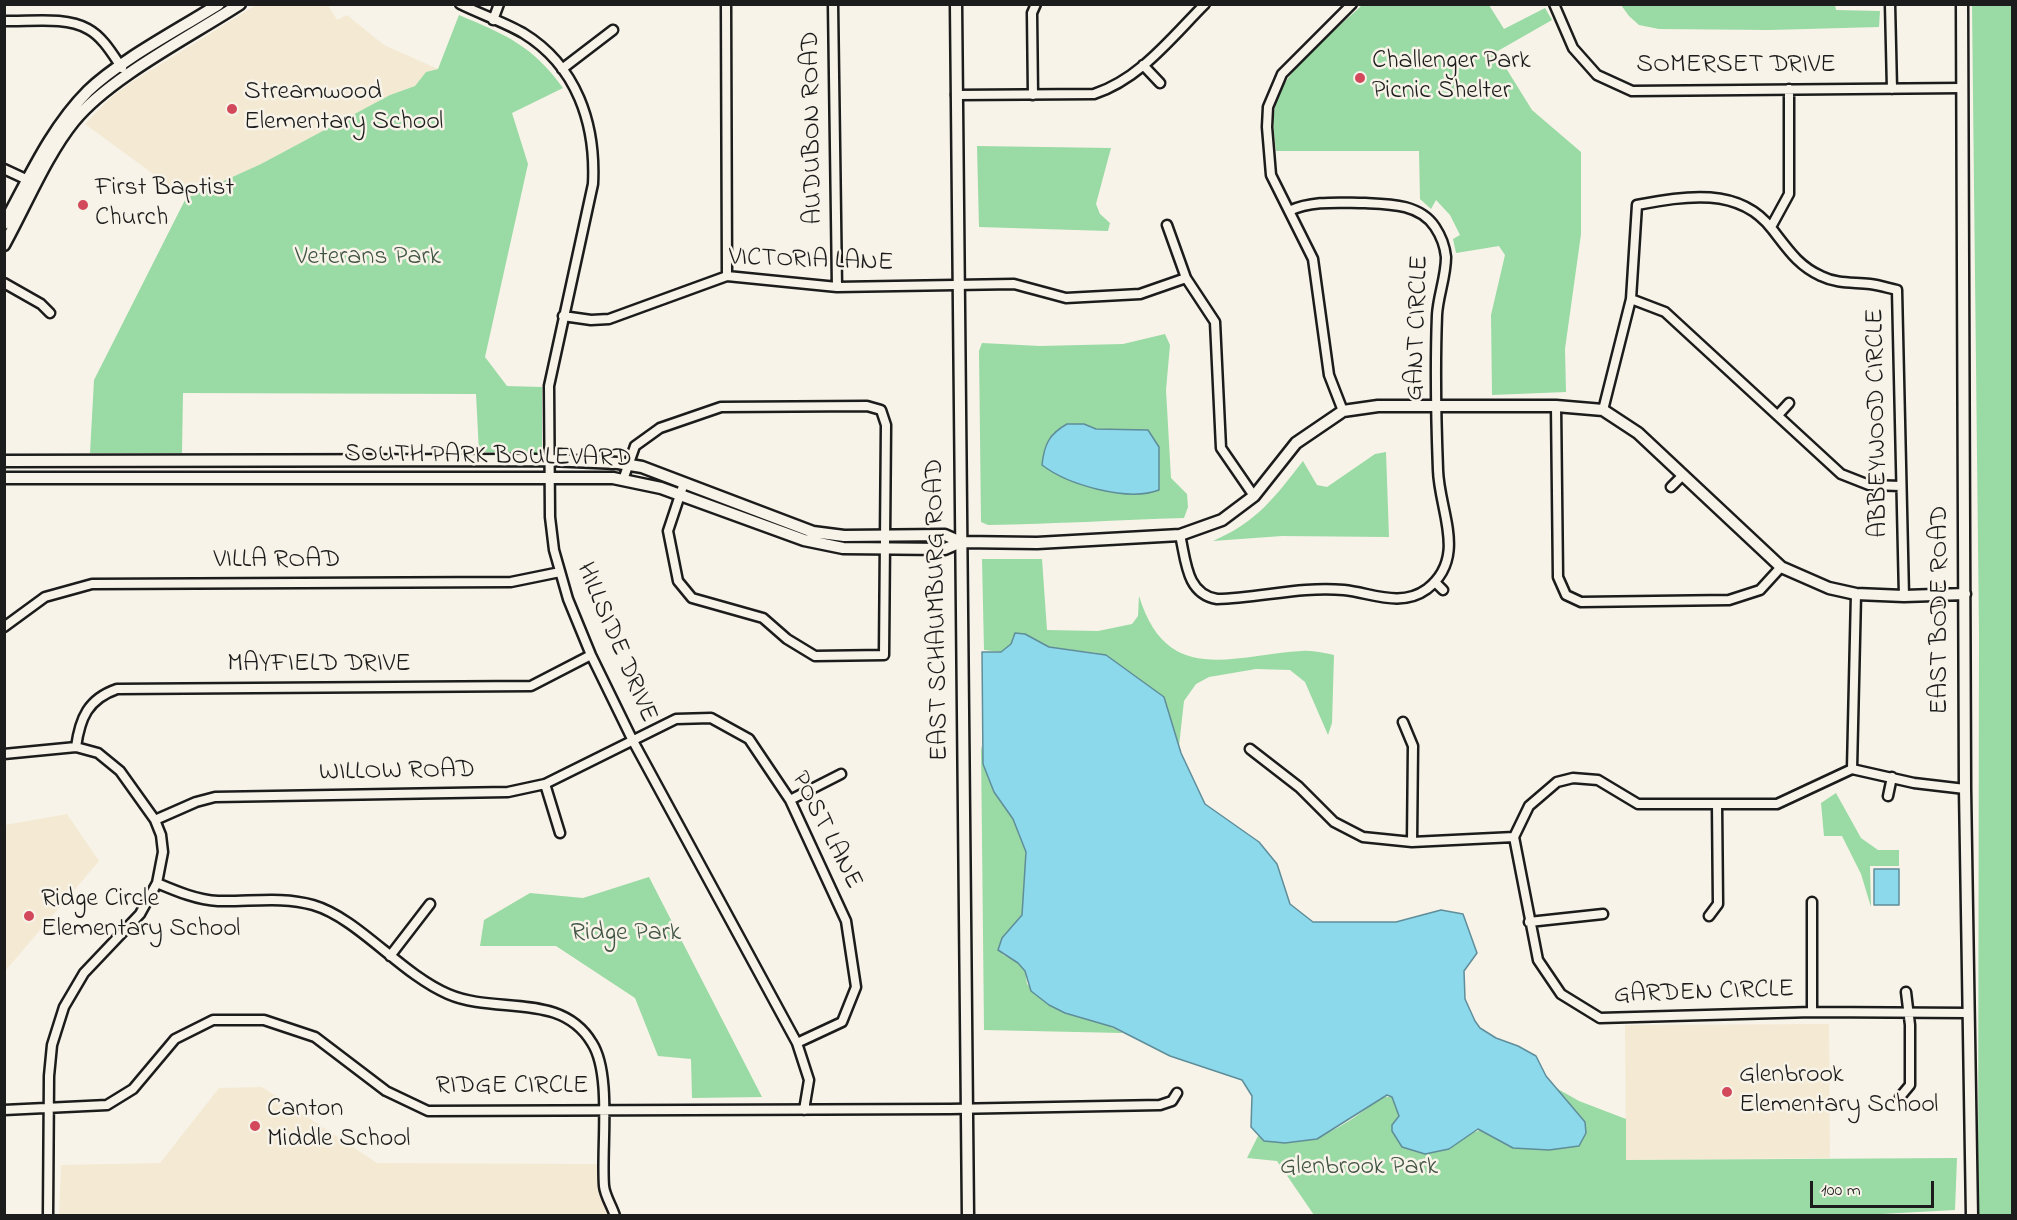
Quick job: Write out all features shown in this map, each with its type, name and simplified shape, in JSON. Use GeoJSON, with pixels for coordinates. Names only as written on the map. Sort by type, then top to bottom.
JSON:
{"type":"FeatureCollection","features":[{"type":"Feature","properties":{"kind":"street"},"geometry":{"type":"LineString","coordinates":[[4,245],[69,112],[96,83],[219,4]]}},
{"type":"Feature","properties":{"kind":"street"},"geometry":{"type":"LineString","coordinates":[[4,224],[75,120],[92,102],[128,76],[240,4]]}},
{"type":"Feature","properties":{"kind":"street","name":"HILLSIDE DRIVE"},"geometry":{"type":"LineString","coordinates":[[460,4],[522,33],[549,54],[576,89],[584,109],[594,156],[593,184],[549,386],[550,517],[560,572],[591,655],[633,741],[797,1043],[809,1080],[804,1110]]}},
{"type":"Feature","properties":{"kind":"street"},"geometry":{"type":"LineString","coordinates":[[493,20],[500,4]]}},
{"type":"Feature","properties":{"kind":"street"},"geometry":{"type":"LineString","coordinates":[[726,4],[727,276]]}},
{"type":"Feature","properties":{"kind":"street","name":"AUDUBON ROAD"},"geometry":{"type":"LineString","coordinates":[[833,4],[837,287]]}},
{"type":"Feature","properties":{"kind":"street","name":"EAST SCHAUMBURG ROAD"},"geometry":{"type":"LineString","coordinates":[[956,4],[969,1107],[968,1215]]}},
{"type":"Feature","properties":{"kind":"street"},"geometry":{"type":"LineString","coordinates":[[1033,95],[1032,13],[1036,4]]}},
{"type":"Feature","properties":{"kind":"street"},"geometry":{"type":"LineString","coordinates":[[1343,411],[1329,375],[1312,260],[1271,175],[1267,127],[1268,107],[1282,74],[1352,4]]}},
{"type":"Feature","properties":{"kind":"street","name":"SOMERSET DRIVE"},"geometry":{"type":"LineString","coordinates":[[1554,4],[1573,48],[1597,75],[1632,91],[1962,88]]}},
{"type":"Feature","properties":{"kind":"street"},"geometry":{"type":"LineString","coordinates":[[1890,4],[1892,89]]}},
{"type":"Feature","properties":{"kind":"street","name":"EAST BODE ROAD"},"geometry":{"type":"LineString","coordinates":[[1962,4],[1965,789],[1972,1215]]}},
{"type":"Feature","properties":{"kind":"street"},"geometry":{"type":"LineString","coordinates":[[956,95],[1094,94],[1115,87],[1143,65],[1203,5]]}},
{"type":"Feature","properties":{"kind":"street"},"geometry":{"type":"LineString","coordinates":[[4,21],[67,22],[89,29],[104,44],[128,76]]}},
{"type":"Feature","properties":{"kind":"street"},"geometry":{"type":"LineString","coordinates":[[562,69],[613,30]]}},
{"type":"Feature","properties":{"kind":"street"},"geometry":{"type":"LineString","coordinates":[[1143,65],[1160,83]]}},
{"type":"Feature","properties":{"kind":"street"},"geometry":{"type":"LineString","coordinates":[[1771,227],[1789,194],[1789,89]]}},
{"type":"Feature","properties":{"kind":"street"},"geometry":{"type":"LineString","coordinates":[[4,168],[33,182]]}},
{"type":"Feature","properties":{"kind":"street","name":"ABBEYWOOD CIRCLE"},"geometry":{"type":"LineString","coordinates":[[1631,299],[1637,205],[1679,197],[1721,197],[1753,209],[1771,227],[1795,260],[1821,276],[1846,284],[1869,284],[1897,290],[1904,596]]}},
{"type":"Feature","properties":{"kind":"street","name":"GANT CIRCLE"},"geometry":{"type":"LineString","coordinates":[[1289,211],[1300,206],[1319,203],[1385,204],[1408,207],[1434,226],[1445,249],[1446,260],[1438,308],[1436,407],[1438,476],[1450,545],[1446,563],[1435,582]]}},
{"type":"Feature","properties":{"kind":"street"},"geometry":{"type":"LineString","coordinates":[[1167,225],[1186,278],[1215,322],[1221,448],[1254,496]]}},
{"type":"Feature","properties":{"kind":"street","name":"VICTORIA LANE"},"geometry":{"type":"LineString","coordinates":[[563,316],[591,320],[609,319],[727,276],[837,287],[1014,284],[1066,298],[1140,294],[1186,278]]}},
{"type":"Feature","properties":{"kind":"street"},"geometry":{"type":"LineString","coordinates":[[4,283],[41,304],[50,313]]}},
{"type":"Feature","properties":{"kind":"street"},"geometry":{"type":"LineString","coordinates":[[1603,410],[1631,299],[1665,312],[1841,474],[1869,485],[1901,486]]}},
{"type":"Feature","properties":{"kind":"street"},"geometry":{"type":"LineString","coordinates":[[1778,415],[1789,403]]}},
{"type":"Feature","properties":{"kind":"street"},"geometry":{"type":"LineString","coordinates":[[623,480],[636,446],[660,428],[721,407],[867,406],[881,410],[886,425],[887,535],[884,548],[884,656],[815,656],[787,639],[763,618],[692,598],[678,581],[668,531],[684,483]]}},
{"type":"Feature","properties":{"kind":"street"},"geometry":{"type":"LineString","coordinates":[[961,542],[1037,543],[1115,536],[1180,535],[1222,520],[1254,496],[1296,443],[1343,411],[1378,406],[1556,406],[1603,410],[1638,433],[1781,567],[1829,588],[1856,594],[1904,596],[1965,594]]}},
{"type":"Feature","properties":{"kind":"street"},"geometry":{"type":"LineString","coordinates":[[1556,406],[1558,577],[1566,595],[1581,602],[1729,600],[1760,590],[1781,567]]}},
{"type":"Feature","properties":{"kind":"street","name":"SOUTH PARK BOULEVARD"},"geometry":{"type":"LineString","coordinates":[[4,461],[549,460],[628,464],[813,532],[837,535],[945,535],[961,542]]}},
{"type":"Feature","properties":{"kind":"street"},"geometry":{"type":"LineString","coordinates":[[156,461],[156,478]]}},
{"type":"Feature","properties":{"kind":"street"},"geometry":{"type":"LineString","coordinates":[[1671,487],[1683,475]]}},
{"type":"Feature","properties":{"kind":"street","name":"SOUTH PARK BOULEVARD"},"geometry":{"type":"LineString","coordinates":[[4,478],[623,480],[680,495],[812,542],[853,549],[945,549],[961,542]]}},
{"type":"Feature","properties":{"kind":"street"},"geometry":{"type":"LineString","coordinates":[[1180,535],[1193,585],[1209,598],[1232,599],[1298,589],[1346,590],[1381,598],[1404,598],[1416,596],[1435,582],[1443,590]]}},
{"type":"Feature","properties":{"kind":"street","name":"VILLA ROAD"},"geometry":{"type":"LineString","coordinates":[[4,627],[45,597],[92,584],[511,582],[560,572]]}},
{"type":"Feature","properties":{"kind":"street"},"geometry":{"type":"LineString","coordinates":[[1852,769],[1856,594]]}},
{"type":"Feature","properties":{"kind":"street","name":"MAYFIELD DRIVE"},"geometry":{"type":"LineString","coordinates":[[76,747],[83,717],[91,704],[103,694],[117,689],[531,686],[591,655]]}},
{"type":"Feature","properties":{"kind":"street","name":"POST LANE"},"geometry":{"type":"LineString","coordinates":[[633,741],[676,719],[711,718],[749,739],[790,800],[846,921],[856,987],[842,1022],[797,1043]]}},
{"type":"Feature","properties":{"kind":"street"},"geometry":{"type":"LineString","coordinates":[[1403,722],[1413,746],[1412,842]]}},
{"type":"Feature","properties":{"kind":"street","name":"WILLOW ROAD"},"geometry":{"type":"LineString","coordinates":[[155,820],[196,802],[215,797],[508,792],[545,784],[633,741]]}},
{"type":"Feature","properties":{"kind":"street"},"geometry":{"type":"LineString","coordinates":[[4,754],[76,747],[98,753],[110,760],[155,820],[161,835],[163,852],[157,883],[140,914],[84,974],[64,1007],[52,1045],[48,1215]]}},
{"type":"Feature","properties":{"kind":"street"},"geometry":{"type":"LineString","coordinates":[[1250,749],[1299,787],[1334,822],[1363,837],[1412,842],[1514,837],[1529,806],[1557,782],[1573,778],[1598,780],[1638,804],[1777,804],[1852,769],[1965,789]]}},
{"type":"Feature","properties":{"kind":"street"},"geometry":{"type":"LineString","coordinates":[[790,800],[841,774]]}},
{"type":"Feature","properties":{"kind":"street"},"geometry":{"type":"LineString","coordinates":[[1888,796],[1892,777]]}},
{"type":"Feature","properties":{"kind":"street"},"geometry":{"type":"LineString","coordinates":[[545,784],[560,833]]}},
{"type":"Feature","properties":{"kind":"street"},"geometry":{"type":"LineString","coordinates":[[1708,916],[1718,904],[1717,805]]}},
{"type":"Feature","properties":{"kind":"street","name":"GARDEN CIRCLE"},"geometry":{"type":"LineString","coordinates":[[1514,837],[1538,960],[1561,994],[1600,1018],[1812,1012],[1969,1013]]}},
{"type":"Feature","properties":{"kind":"street"},"geometry":{"type":"LineString","coordinates":[[157,883],[215,901],[288,900],[314,905],[339,918],[417,978],[450,995],[488,1006],[552,1009],[566,1016],[581,1027],[598,1055],[602,1069],[604,1188],[615,1215]]}},
{"type":"Feature","properties":{"kind":"street"},"geometry":{"type":"LineString","coordinates":[[1812,902],[1812,1012]]}},
{"type":"Feature","properties":{"kind":"street"},"geometry":{"type":"LineString","coordinates":[[390,956],[430,904]]}},
{"type":"Feature","properties":{"kind":"street"},"geometry":{"type":"LineString","coordinates":[[1529,922],[1603,914]]}},
{"type":"Feature","properties":{"kind":"street"},"geometry":{"type":"LineString","coordinates":[[1900,1097],[1910,1085],[1910,1024],[1906,1012],[1906,992]]}},
{"type":"Feature","properties":{"kind":"street","name":"RIDGE CIRCLE"},"geometry":{"type":"LineString","coordinates":[[4,1110],[91,1107],[121,1098],[133,1089],[175,1039],[213,1020],[264,1020],[315,1037],[386,1091],[428,1111],[804,1110],[1160,1105],[1172,1101],[1177,1093]]}},
{"type":"Feature","properties":{"kind":"shaded area","name":"Streamwood Elementary School"},"geometry":{"type":"Polygon","coordinates":[[[256,5],[328,5],[337,20],[347,15],[384,45],[438,69],[426,72],[415,86],[390,95],[261,164],[186,198],[85,124],[108,100],[130,83],[256,5]]]}},
{"type":"Feature","properties":{"kind":"shaded area","name":"Ridge Circle Elementary School"},"geometry":{"type":"Polygon","coordinates":[[[67,814],[99,861],[6,970],[5,976],[5,825],[67,814]]]}},
{"type":"Feature","properties":{"kind":"shaded area","name":"Glenbrook Elementary School"},"geometry":{"type":"Polygon","coordinates":[[[1829,1024],[1830,1158],[1626,1160],[1625,1025],[1829,1024]]]}},
{"type":"Feature","properties":{"kind":"shaded area","name":"Canton Middle School"},"geometry":{"type":"Polygon","coordinates":[[[262,1087],[377,1163],[597,1164],[602,1196],[610,1215],[59,1216],[61,1165],[160,1163],[219,1088],[262,1087]]]}},
{"type":"Feature","properties":{"kind":"green space"},"geometry":{"type":"Polygon","coordinates":[[[1362,5],[1489,5],[1504,29],[1545,8],[1552,20],[1496,52],[1532,110],[1581,152],[1581,234],[1565,349],[1566,392],[1492,395],[1491,315],[1505,255],[1499,246],[1456,253],[1453,239],[1460,235],[1450,215],[1436,200],[1431,209],[1420,199],[1419,151],[1276,151],[1274,110],[1284,84],[1304,59],[1362,5]]]}},
{"type":"Feature","properties":{"kind":"green space"},"geometry":{"type":"Polygon","coordinates":[[[1621,5],[1835,5],[1836,10],[1880,11],[1879,27],[1770,30],[1659,29],[1639,25],[1621,5]]]}},
{"type":"Feature","properties":{"kind":"green space"},"geometry":{"type":"Polygon","coordinates":[[[1972,5],[2012,5],[2012,1216],[1978,1215],[1979,634],[1972,5]]]}},
{"type":"Feature","properties":{"kind":"green space","name":"Veterans Park"},"geometry":{"type":"Polygon","coordinates":[[[459,15],[491,29],[529,51],[552,73],[563,88],[512,113],[528,164],[485,357],[507,386],[542,387],[542,454],[479,452],[476,394],[183,393],[182,453],[90,453],[94,380],[186,198],[261,164],[390,95],[415,86],[426,72],[438,69],[459,15]]]}},
{"type":"Feature","properties":{"kind":"green space"},"geometry":{"type":"Polygon","coordinates":[[[977,146],[1111,148],[1096,204],[1100,214],[1110,223],[1108,231],[979,227],[977,146]]]}},
{"type":"Feature","properties":{"kind":"green space"},"geometry":{"type":"Polygon","coordinates":[[[1165,334],[1170,345],[1166,390],[1171,478],[1187,494],[1188,507],[1184,518],[988,525],[981,522],[979,351],[982,343],[1040,346],[1123,344],[1165,334]]]}},
{"type":"Feature","properties":{"kind":"green space"},"geometry":{"type":"Polygon","coordinates":[[[1386,452],[1389,537],[1282,536],[1213,541],[1242,526],[1253,517],[1274,497],[1303,461],[1317,485],[1327,487],[1375,454],[1386,452]]]}},
{"type":"Feature","properties":{"kind":"green space"},"geometry":{"type":"Polygon","coordinates":[[[982,559],[1042,559],[1047,630],[1098,631],[1132,624],[1138,616],[1139,596],[1151,625],[1166,644],[1184,654],[1205,659],[1306,651],[1334,655],[1332,723],[1328,735],[1305,682],[1290,670],[1256,669],[1209,677],[1196,684],[1184,701],[1179,746],[1164,697],[1135,679],[1111,659],[1097,653],[1049,647],[1025,634],[1013,637],[1011,644],[1001,652],[984,650],[982,559]]]}},
{"type":"Feature","properties":{"kind":"green space"},"geometry":{"type":"Polygon","coordinates":[[[981,745],[988,778],[1013,819],[1026,852],[1022,915],[1002,938],[1002,954],[1025,970],[1027,984],[1049,1005],[1065,1013],[1101,1022],[1123,1033],[984,1030],[981,745]]]}},
{"type":"Feature","properties":{"kind":"green space"},"geometry":{"type":"Polygon","coordinates":[[[1836,793],[1861,838],[1878,850],[1899,850],[1899,866],[1870,866],[1871,907],[1861,874],[1842,836],[1824,836],[1821,803],[1836,793]]]}},
{"type":"Feature","properties":{"kind":"green space","name":"Ridge Park"},"geometry":{"type":"Polygon","coordinates":[[[649,877],[762,1097],[692,1098],[691,1059],[658,1056],[635,998],[556,946],[480,946],[484,920],[530,893],[583,898],[649,877]]]}},
{"type":"Feature","properties":{"kind":"green space","name":"Glenbrook Park"},"geometry":{"type":"Polygon","coordinates":[[[1556,1088],[1579,1101],[1626,1119],[1626,1160],[1957,1158],[1955,1210],[1845,1216],[1314,1215],[1277,1161],[1247,1158],[1258,1136],[1291,1143],[1308,1140],[1339,1127],[1382,1097],[1392,1097],[1399,1115],[1392,1126],[1472,1133],[1483,1129],[1496,1139],[1586,1133],[1585,1122],[1556,1088]]]}},
{"type":"Feature","properties":{"kind":"water"},"geometry":{"type":"Polygon","coordinates":[[[1067,424],[1084,424],[1096,429],[1148,430],[1159,447],[1159,490],[1131,494],[1099,490],[1067,479],[1042,465],[1048,441],[1067,424]]]}},
{"type":"Feature","properties":{"kind":"water"},"geometry":{"type":"Polygon","coordinates":[[[1015,633],[1025,634],[1049,647],[1106,655],[1164,697],[1181,753],[1205,804],[1259,842],[1277,864],[1290,904],[1313,922],[1396,922],[1441,910],[1463,914],[1477,953],[1464,971],[1465,999],[1475,1021],[1480,1028],[1496,1038],[1536,1056],[1546,1076],[1585,1122],[1586,1133],[1579,1146],[1549,1150],[1513,1148],[1478,1129],[1449,1149],[1425,1154],[1402,1147],[1392,1131],[1392,1125],[1399,1116],[1392,1097],[1387,1095],[1317,1139],[1285,1143],[1264,1141],[1251,1127],[1252,1096],[1242,1080],[1170,1056],[1113,1027],[1065,1013],[1049,1005],[1031,991],[1025,971],[1018,963],[998,950],[1002,938],[1022,915],[1026,852],[1013,819],[994,792],[983,764],[982,652],[1001,652],[1011,644],[1015,633]]]}},
{"type":"Feature","properties":{"kind":"water"},"geometry":{"type":"Polygon","coordinates":[[[1874,869],[1899,869],[1899,905],[1874,905],[1874,869]]]}},
{"type":"Feature","properties":{"kind":"place","name":"Challenger Park Picnic Shelter"},"geometry":{"type":"Point","coordinates":[1360,78]}},
{"type":"Feature","properties":{"kind":"place","name":"Streamwood Elementary School"},"geometry":{"type":"Point","coordinates":[232,109]}},
{"type":"Feature","properties":{"kind":"place","name":"First Baptist Church"},"geometry":{"type":"Point","coordinates":[83,205]}},
{"type":"Feature","properties":{"kind":"place","name":"Ridge Circle Elementary School"},"geometry":{"type":"Point","coordinates":[29,916]}},
{"type":"Feature","properties":{"kind":"place","name":"Glenbrook Elementary School"},"geometry":{"type":"Point","coordinates":[1727,1092]}},
{"type":"Feature","properties":{"kind":"place","name":"Canton Middle School"},"geometry":{"type":"Point","coordinates":[255,1126]}}]}
